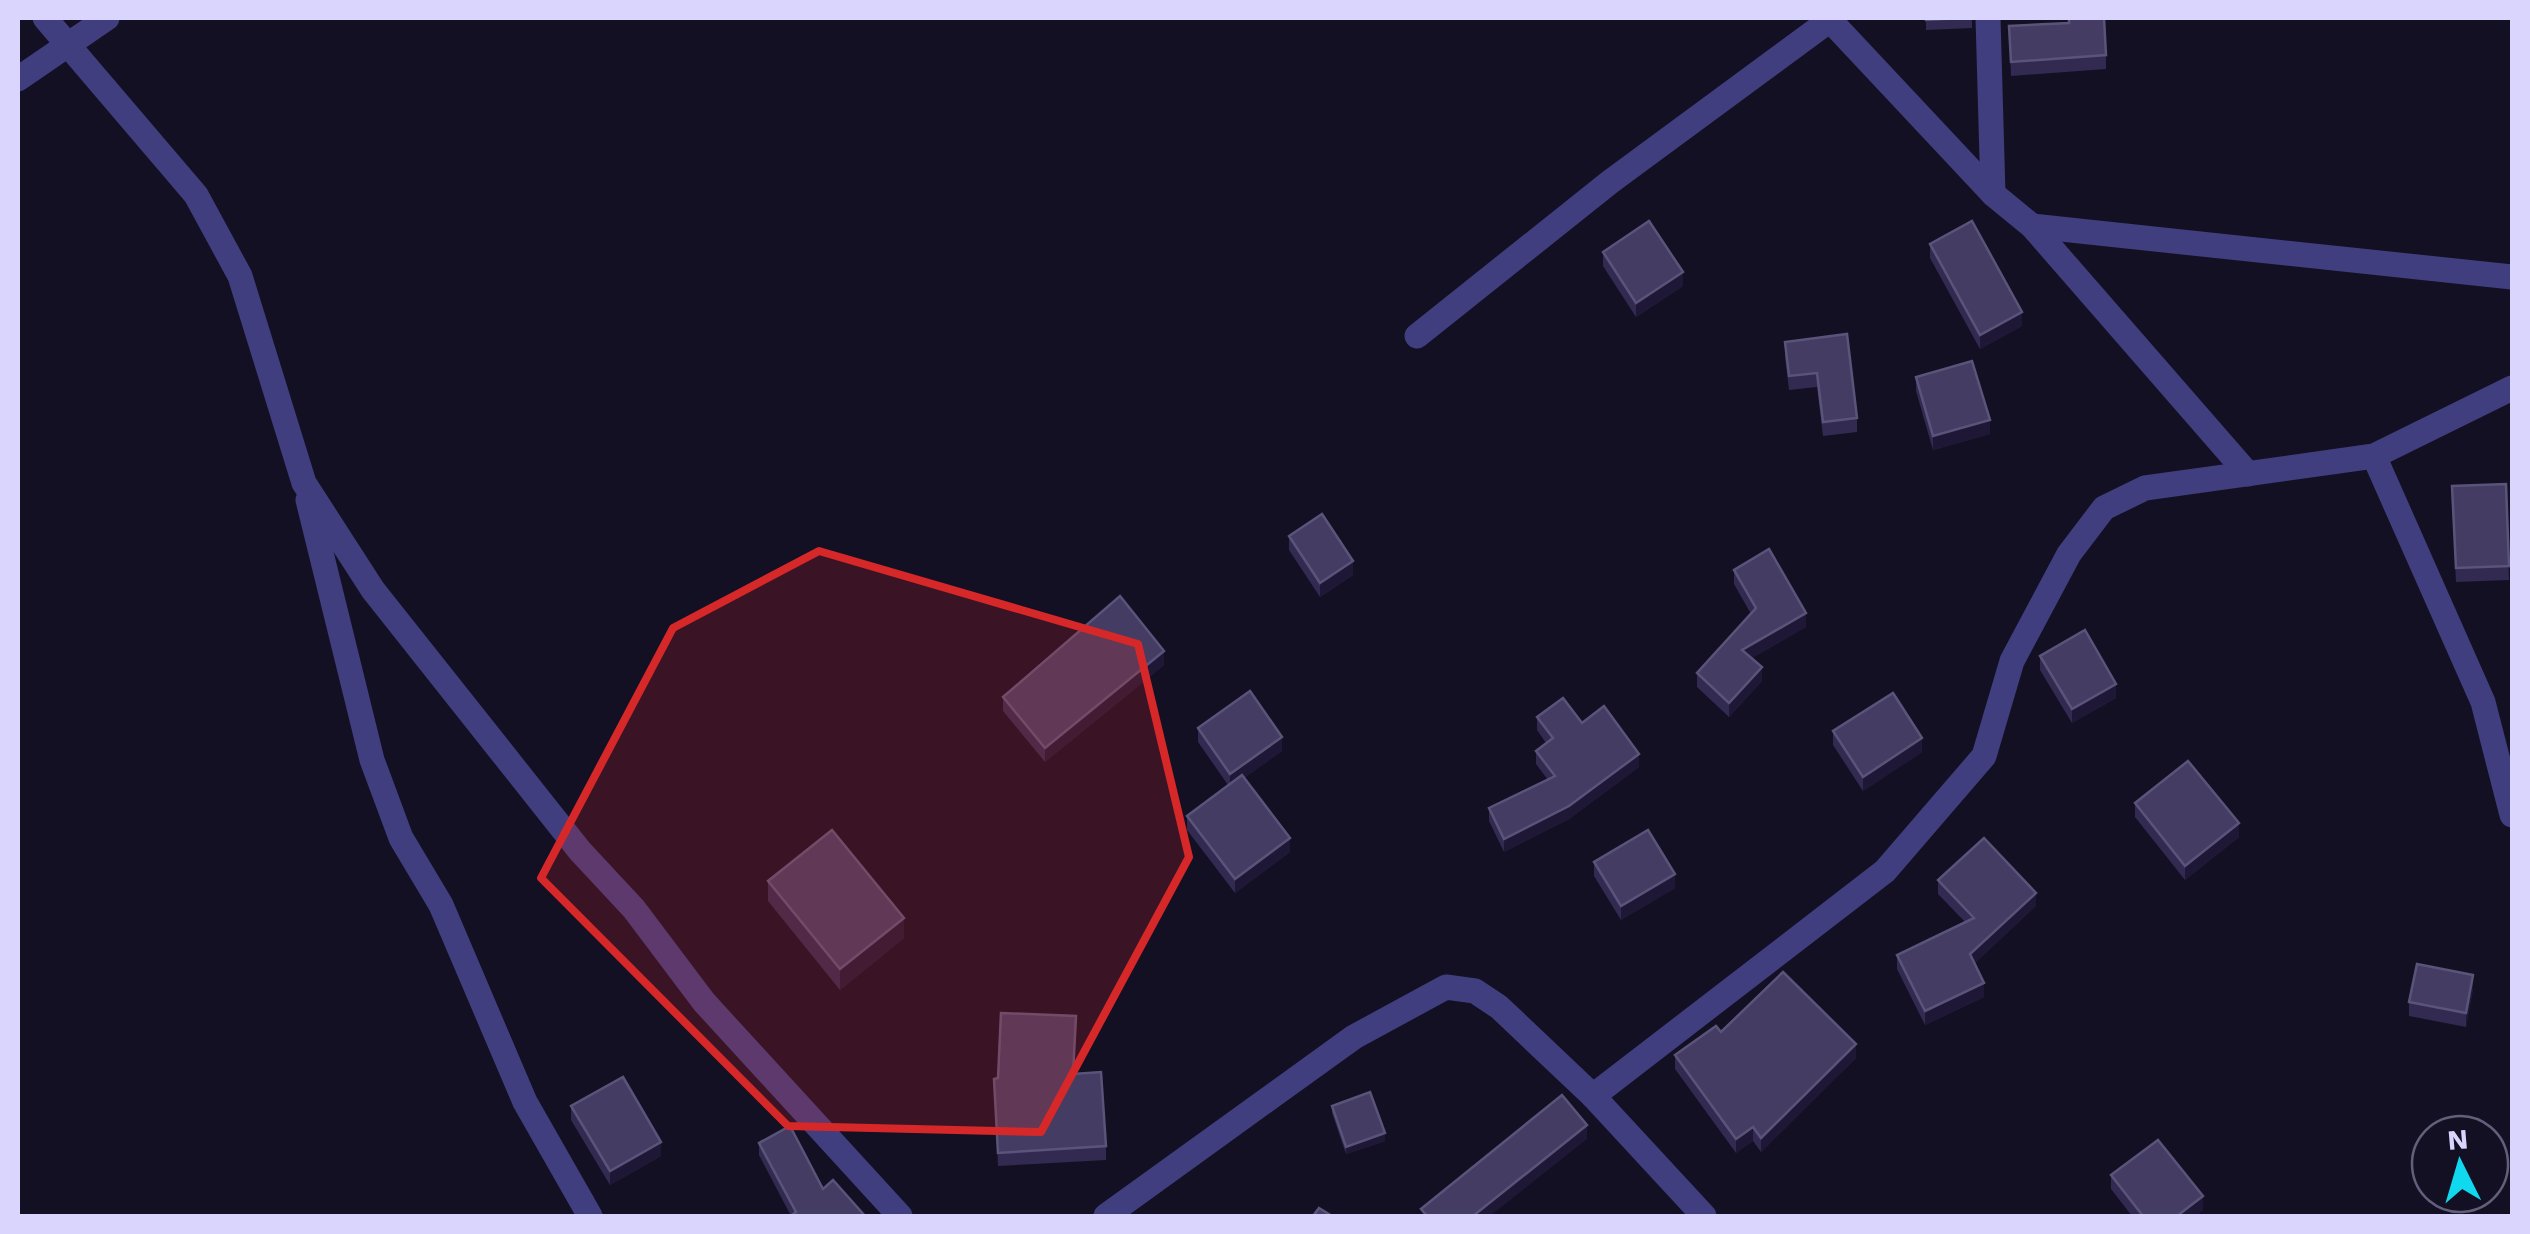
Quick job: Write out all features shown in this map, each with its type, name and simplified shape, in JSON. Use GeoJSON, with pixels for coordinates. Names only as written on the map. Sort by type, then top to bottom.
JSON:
{"type":"FeatureCollection","features":[{"type":"Feature","properties":{"kind":"street"},"geometry":{"type":"LineString","coordinates":[[45,18],[196,195],[240,276],[304,483],[372,760],[402,838],[442,905],[525,1102],[590,1216]]}},
{"type":"Feature","properties":{"kind":"street"},"geometry":{"type":"LineString","coordinates":[[18,79],[107,18]]}},
{"type":"Feature","properties":{"kind":"street"},"geometry":{"type":"LineString","coordinates":[[1988,18],[1993,194]]}},
{"type":"Feature","properties":{"kind":"street"},"geometry":{"type":"LineString","coordinates":[[1416,336],[1610,182],[1829,19],[1993,194],[2032,226],[2248,474]]}},
{"type":"Feature","properties":{"kind":"street"},"geometry":{"type":"LineString","coordinates":[[2032,226],[2512,277]]}},
{"type":"Feature","properties":{"kind":"street"},"geometry":{"type":"LineString","coordinates":[[1593,1096],[1884,871],[1947,799],[1984,756],[2012,661],[2068,554],[2104,508],[2144,488],[2374,456],[2512,388]]}},
{"type":"Feature","properties":{"kind":"street"},"geometry":{"type":"LineString","coordinates":[[2374,456],[2483,702],[2512,815]]}},
{"type":"Feature","properties":{"kind":"street"},"geometry":{"type":"LineString","coordinates":[[304,483],[373,590],[580,851],[634,909],[704,1002],[900,1216]]}},
{"type":"Feature","properties":{"kind":"street"},"geometry":{"type":"LineString","coordinates":[[1106,1216],[1354,1038],[1446,987],[1475,991],[1499,1007],[1593,1096],[1704,1216]]}},
{"type":"Feature","properties":{"kind":"highlighted area"},"geometry":{"type":"Polygon","coordinates":[[[819,551],[1138,644],[1189,857],[1041,1132],[788,1126],[541,878],[673,628],[819,551]]]}},
{"type":"Feature","properties":{"kind":"building"},"geometry":{"type":"Polygon","coordinates":[[[2069,18],[2104,18],[2106,55],[2011,62],[2009,26],[2069,23],[2069,18]]]}},
{"type":"Feature","properties":{"kind":"building"},"geometry":{"type":"Polygon","coordinates":[[[1649,221],[1683,272],[1636,303],[1603,252],[1649,221]]]}},
{"type":"Feature","properties":{"kind":"building"},"geometry":{"type":"Polygon","coordinates":[[[1972,221],[2022,312],[1980,335],[1930,244],[1972,221]]]}},
{"type":"Feature","properties":{"kind":"building"},"geometry":{"type":"Polygon","coordinates":[[[1847,334],[1857,418],[1823,422],[1817,373],[1789,376],[1785,342],[1847,334]]]}},
{"type":"Feature","properties":{"kind":"building"},"geometry":{"type":"Polygon","coordinates":[[[1972,361],[1990,420],[1933,436],[1916,377],[1972,361]]]}},
{"type":"Feature","properties":{"kind":"building"},"geometry":{"type":"Polygon","coordinates":[[[2506,484],[2509,566],[2456,568],[2452,486],[2506,484]]]}},
{"type":"Feature","properties":{"kind":"building"},"geometry":{"type":"Polygon","coordinates":[[[1322,514],[1353,561],[1320,583],[1289,536],[1322,514]]]}},
{"type":"Feature","properties":{"kind":"building"},"geometry":{"type":"Polygon","coordinates":[[[1769,549],[1806,613],[1742,650],[1762,667],[1729,703],[1697,673],[1756,608],[1734,570],[1769,549]]]}},
{"type":"Feature","properties":{"kind":"building"},"geometry":{"type":"Polygon","coordinates":[[[1120,596],[1164,651],[1045,748],[1003,697],[1120,596]]]}},
{"type":"Feature","properties":{"kind":"building"},"geometry":{"type":"Polygon","coordinates":[[[2085,630],[2116,684],[2072,709],[2040,656],[2085,630]]]}},
{"type":"Feature","properties":{"kind":"building"},"geometry":{"type":"Polygon","coordinates":[[[1250,691],[1282,737],[1230,774],[1198,728],[1250,691]]]}},
{"type":"Feature","properties":{"kind":"building"},"geometry":{"type":"Polygon","coordinates":[[[1893,693],[1922,738],[1863,777],[1833,731],[1893,693]]]}},
{"type":"Feature","properties":{"kind":"building"},"geometry":{"type":"Polygon","coordinates":[[[1563,698],[1582,723],[1604,706],[1639,754],[1569,806],[1504,839],[1489,808],[1555,776],[1536,751],[1553,738],[1537,717],[1563,698]]]}},
{"type":"Feature","properties":{"kind":"building"},"geometry":{"type":"Polygon","coordinates":[[[2188,761],[2239,823],[2185,866],[2135,803],[2188,761]]]}},
{"type":"Feature","properties":{"kind":"building"},"geometry":{"type":"Polygon","coordinates":[[[1242,775],[1290,838],[1235,879],[1187,816],[1242,775]]]}},
{"type":"Feature","properties":{"kind":"building"},"geometry":{"type":"Polygon","coordinates":[[[832,830],[904,918],[840,969],[768,881],[832,830]]]}},
{"type":"Feature","properties":{"kind":"building"},"geometry":{"type":"Polygon","coordinates":[[[1648,830],[1675,874],[1621,906],[1594,862],[1648,830]]]}},
{"type":"Feature","properties":{"kind":"building"},"geometry":{"type":"Polygon","coordinates":[[[1984,838],[2036,893],[1970,954],[1984,983],[1925,1011],[1897,955],[1974,918],[1938,880],[1984,838]]]}},
{"type":"Feature","properties":{"kind":"building"},"geometry":{"type":"Polygon","coordinates":[[[2417,964],[2473,975],[2466,1013],[2409,1002],[2417,964]]]}},
{"type":"Feature","properties":{"kind":"building"},"geometry":{"type":"Polygon","coordinates":[[[1783,972],[1856,1044],[1761,1138],[1753,1127],[1736,1139],[1675,1055],[1716,1026],[1721,1032],[1783,972]]]}},
{"type":"Feature","properties":{"kind":"building"},"geometry":{"type":"Polygon","coordinates":[[[1001,1013],[1076,1016],[1073,1074],[1101,1072],[1106,1146],[998,1153],[994,1079],[998,1078],[1001,1013]]]}},
{"type":"Feature","properties":{"kind":"building"},"geometry":{"type":"Polygon","coordinates":[[[623,1077],[661,1142],[610,1171],[571,1106],[623,1077]]]}},
{"type":"Feature","properties":{"kind":"building"},"geometry":{"type":"Polygon","coordinates":[[[1370,1092],[1385,1133],[1346,1147],[1332,1106],[1370,1092]]]}},
{"type":"Feature","properties":{"kind":"building"},"geometry":{"type":"Polygon","coordinates":[[[1562,1095],[1587,1125],[1473,1216],[1427,1216],[1421,1209],[1562,1095]]]}},
{"type":"Feature","properties":{"kind":"building"},"geometry":{"type":"Polygon","coordinates":[[[790,1126],[823,1189],[833,1180],[865,1216],[791,1216],[796,1212],[759,1143],[790,1126]]]}},
{"type":"Feature","properties":{"kind":"building"},"geometry":{"type":"Polygon","coordinates":[[[2158,1140],[2203,1196],[2177,1216],[2143,1216],[2111,1175],[2158,1140]]]}},
{"type":"Feature","properties":{"kind":"building"},"geometry":{"type":"Polygon","coordinates":[[[1319,1208],[1332,1216],[1313,1216],[1319,1208]]]}}]}
